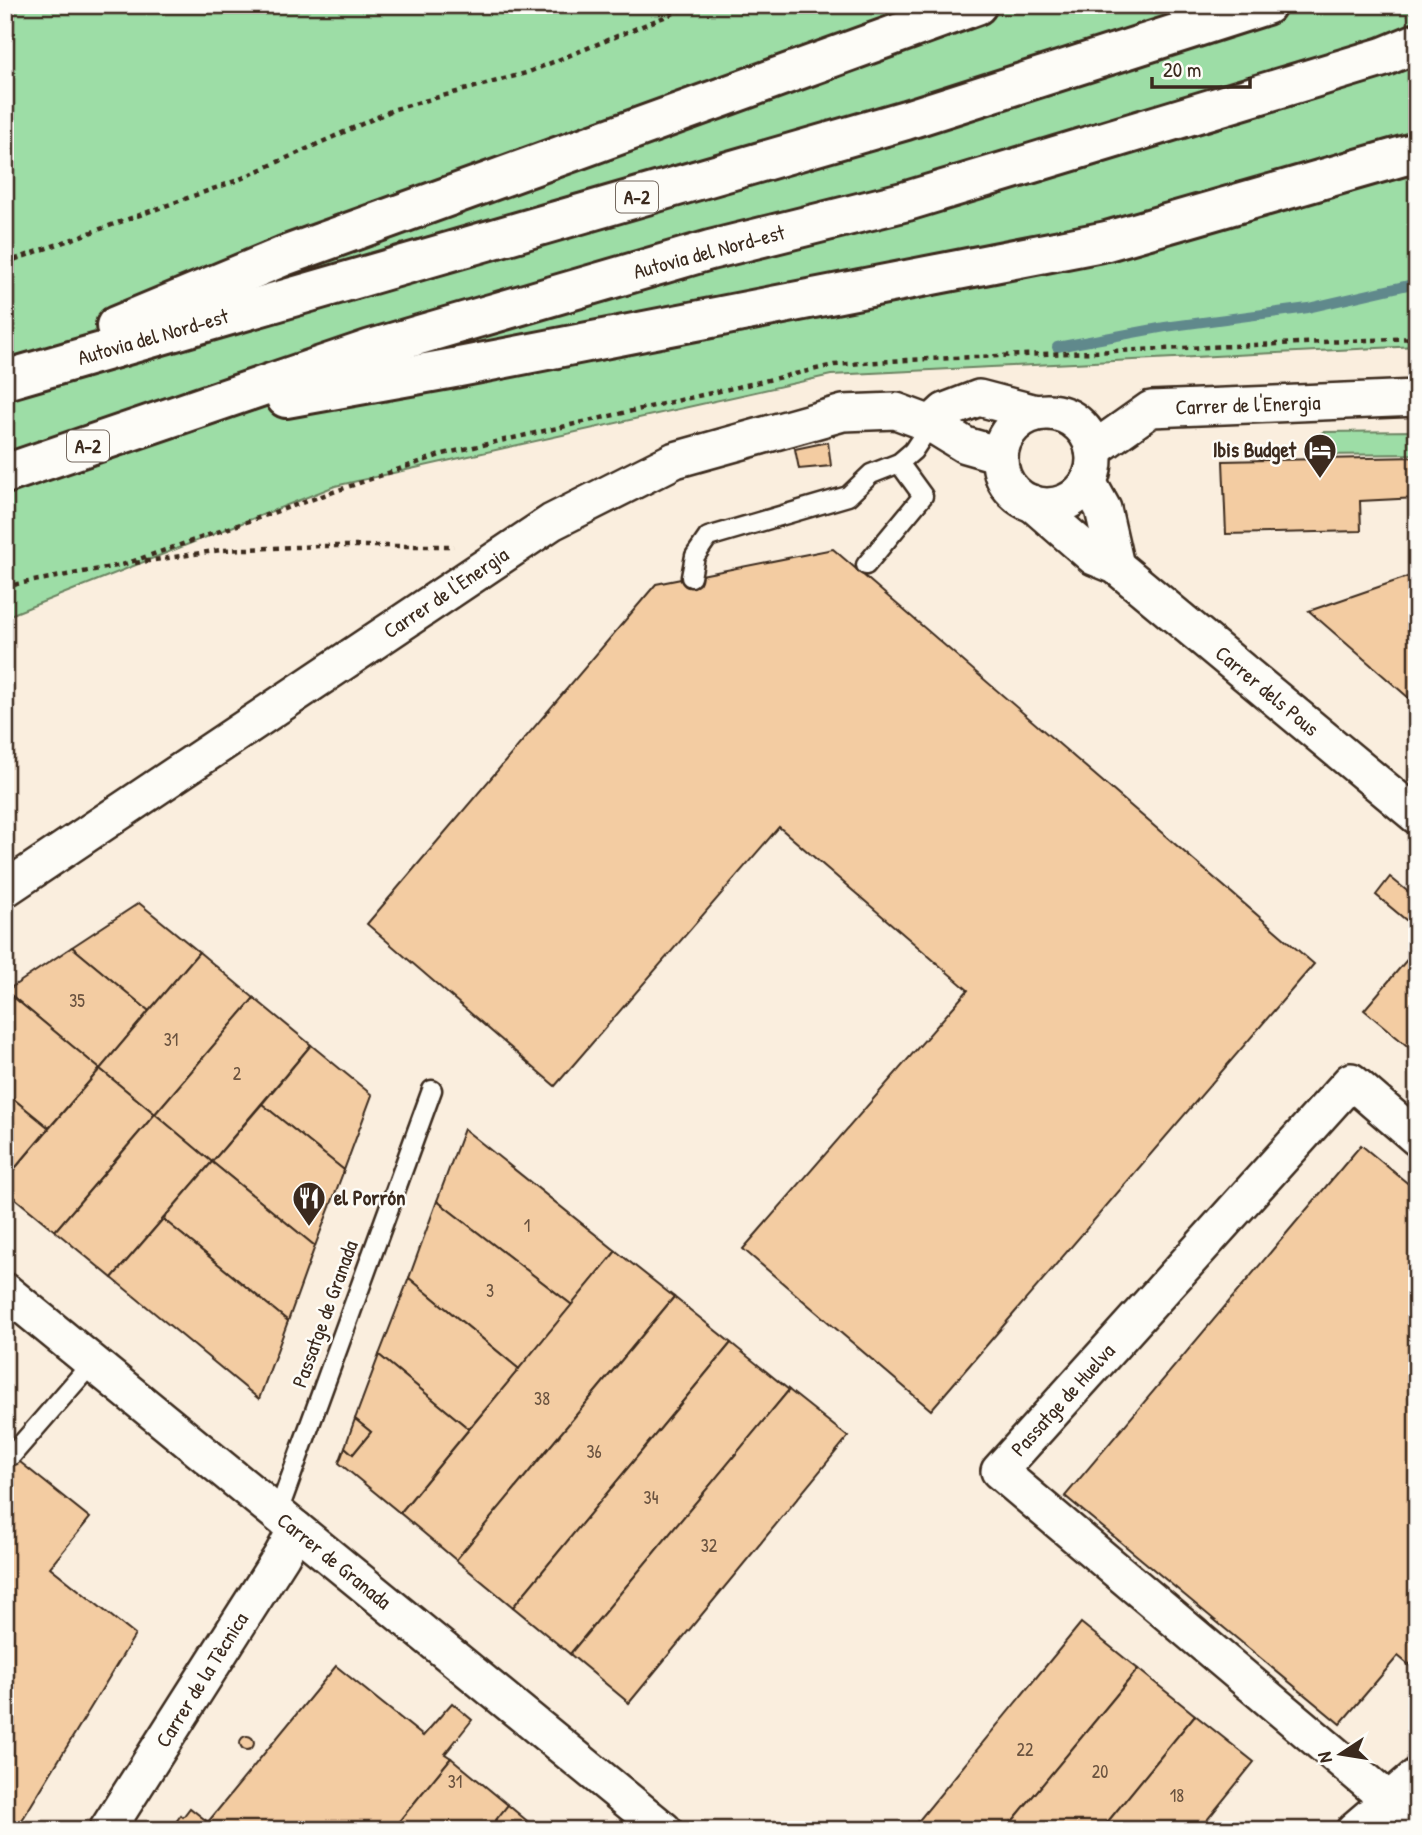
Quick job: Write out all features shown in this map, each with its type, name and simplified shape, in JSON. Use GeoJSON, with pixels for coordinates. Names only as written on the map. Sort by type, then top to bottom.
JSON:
{"type":"FeatureCollection","features":[{"type":"Feature","properties":{"kind":"highway"},"geometry":{"type":"LineString","coordinates":[[5,373],[284,256],[977,5]]}},
{"type":"Feature","properties":{"kind":"highway","name":"Autovia del Nord-est"},"geometry":{"type":"LineString","coordinates":[[5,380],[905,120],[1266,5]]}},
{"type":"Feature","properties":{"kind":"highway","name":"Autovia del Nord-est"},"geometry":{"type":"LineString","coordinates":[[5,474],[371,349],[710,250],[907,201],[1383,57],[1417,43]]}},
{"type":"Feature","properties":{"kind":"highway"},"geometry":{"type":"LineString","coordinates":[[170,418],[431,372],[1107,241],[1417,152]]}},
{"type":"Feature","properties":{"kind":"street"},"geometry":{"type":"LineString","coordinates":[[931,424],[944,411],[979,398],[1036,413],[1058,414],[1078,423],[1087,435],[1090,466],[1116,566]]}},
{"type":"Feature","properties":{"kind":"street","name":"Carrer de l'Energia"},"geometry":{"type":"LineString","coordinates":[[1032,503],[1048,506],[1064,503],[1078,494],[1090,466],[1151,409],[1417,398]]}},
{"type":"Feature","properties":{"kind":"street","name":"Carrer de l'Energia"},"geometry":{"type":"LineString","coordinates":[[5,889],[552,522],[675,460],[843,413],[896,411],[931,424],[965,445],[1000,455]]}},
{"type":"Feature","properties":{"kind":"street"},"geometry":{"type":"LineString","coordinates":[[1032,503],[1018,496],[1007,484],[1001,470],[1000,455],[1003,441],[1011,428],[1036,413]]}},
{"type":"Feature","properties":{"kind":"street","name":"Carrer dels Pous"},"geometry":{"type":"LineString","coordinates":[[1032,503],[1094,557],[1116,566],[1417,816]]}},
{"type":"Feature","properties":{"kind":"street","name":"Passatge de Huelva"},"geometry":{"type":"LineString","coordinates":[[1417,1138],[1351,1081],[999,1471],[1417,1824]]}},
{"type":"Feature","properties":{"kind":"street","name":"Carrer de Granada"},"geometry":{"type":"LineString","coordinates":[[5,1291],[664,1830]]}},
{"type":"Feature","properties":{"kind":"street","name":"Carrer de la Tècnica"},"geometry":{"type":"LineString","coordinates":[[107,1830],[282,1555],[286,1522]]}},
{"type":"Feature","properties":{"kind":"street"},"geometry":{"type":"LineString","coordinates":[[1354,1830],[1417,1776]]}},
{"type":"Feature","properties":{"kind":"lane"},"geometry":{"type":"LineString","coordinates":[[691,577],[695,556],[708,537],[848,496],[871,474],[899,463],[913,451],[931,424]]}},
{"type":"Feature","properties":{"kind":"lane"},"geometry":{"type":"LineString","coordinates":[[866,565],[923,496],[899,463]]}},
{"type":"Feature","properties":{"kind":"lane","name":"Passatge de Granada"},"geometry":{"type":"LineString","coordinates":[[286,1522],[432,1090]]}},
{"type":"Feature","properties":{"kind":"lane"},"geometry":{"type":"LineString","coordinates":[[12,1455],[92,1363]]}},
{"type":"Feature","properties":{"kind":"path"},"geometry":{"type":"LineString","coordinates":[[5,263],[238,180],[395,109],[526,73],[694,5]]}},
{"type":"Feature","properties":{"kind":"path"},"geometry":{"type":"LineString","coordinates":[[122,565],[220,550],[332,545],[460,547]]}},
{"type":"Feature","properties":{"kind":"shaded area"},"geometry":{"type":"Polygon","coordinates":[[[1417,346],[1417,1830],[5,1830],[5,617],[335,486],[831,375],[1417,346]]]}},
{"type":"Feature","properties":{"kind":"green space"},"geometry":{"type":"Polygon","coordinates":[[[5,5],[1417,5],[1417,346],[831,375],[335,486],[5,617],[5,5]]]}},
{"type":"Feature","properties":{"kind":"green space"},"geometry":{"type":"Polygon","coordinates":[[[1417,431],[1417,454],[1315,455],[1314,438],[1323,432],[1417,431]]]}},
{"type":"Feature","properties":{"kind":"building"},"geometry":{"type":"Polygon","coordinates":[[[828,442],[831,466],[799,469],[795,449],[828,442]]]}},
{"type":"Feature","properties":{"kind":"building","name":"Ibis Budget"},"geometry":{"type":"Polygon","coordinates":[[[1417,457],[1417,498],[1360,501],[1361,531],[1226,534],[1223,461],[1417,457]]]}},
{"type":"Feature","properties":{"kind":"building"},"geometry":{"type":"Polygon","coordinates":[[[833,549],[1314,964],[931,1410],[743,1249],[968,990],[779,827],[555,1086],[367,924],[656,584],[833,549]]]}},
{"type":"Feature","properties":{"kind":"building"},"geometry":{"type":"Polygon","coordinates":[[[1417,574],[1417,705],[1309,611],[1417,574]]]}},
{"type":"Feature","properties":{"kind":"building"},"geometry":{"type":"Polygon","coordinates":[[[1390,877],[1417,899],[1417,919],[1412,925],[1376,895],[1390,877]]]}},
{"type":"Feature","properties":{"kind":"building"},"geometry":{"type":"Polygon","coordinates":[[[139,903],[199,952],[149,1011],[72,947],[139,903]]]}},
{"type":"Feature","properties":{"kind":"building"},"geometry":{"type":"Polygon","coordinates":[[[72,947],[149,1011],[100,1069],[6,991],[72,947]]]}},
{"type":"Feature","properties":{"kind":"building"},"geometry":{"type":"Polygon","coordinates":[[[1417,948],[1417,1054],[1364,1010],[1417,948]]]}},
{"type":"Feature","properties":{"kind":"building"},"geometry":{"type":"Polygon","coordinates":[[[199,952],[254,998],[155,1114],[100,1069],[199,952]]]}},
{"type":"Feature","properties":{"kind":"building"},"geometry":{"type":"Polygon","coordinates":[[[6,991],[100,1069],[49,1128],[5,1092],[6,991]]]}},
{"type":"Feature","properties":{"kind":"building"},"geometry":{"type":"Polygon","coordinates":[[[254,998],[311,1045],[212,1162],[155,1114],[254,998]]]}},
{"type":"Feature","properties":{"kind":"building"},"geometry":{"type":"Polygon","coordinates":[[[311,1045],[372,1095],[344,1170],[262,1104],[311,1045]]]}},
{"type":"Feature","properties":{"kind":"building"},"geometry":{"type":"Polygon","coordinates":[[[100,1069],[155,1114],[55,1231],[5,1190],[5,1180],[100,1069]]]}},
{"type":"Feature","properties":{"kind":"building"},"geometry":{"type":"Polygon","coordinates":[[[5,1092],[49,1128],[5,1180],[5,1092]]]}},
{"type":"Feature","properties":{"kind":"building"},"geometry":{"type":"Polygon","coordinates":[[[262,1104],[344,1170],[315,1246],[212,1162],[262,1104]]]}},
{"type":"Feature","properties":{"kind":"building"},"geometry":{"type":"Polygon","coordinates":[[[155,1114],[212,1162],[112,1278],[55,1231],[155,1114]]]}},
{"type":"Feature","properties":{"kind":"building"},"geometry":{"type":"Polygon","coordinates":[[[464,1129],[616,1251],[572,1305],[437,1201],[464,1129]]]}},
{"type":"Feature","properties":{"kind":"building"},"geometry":{"type":"Polygon","coordinates":[[[1361,1145],[1417,1191],[1417,1656],[1409,1665],[1398,1656],[1340,1724],[1065,1496],[1361,1145]]]}},
{"type":"Feature","properties":{"kind":"building"},"geometry":{"type":"Polygon","coordinates":[[[212,1162],[315,1246],[288,1321],[163,1219],[212,1162]]]}},
{"type":"Feature","properties":{"kind":"building"},"geometry":{"type":"Polygon","coordinates":[[[437,1201],[572,1305],[519,1369],[409,1278],[437,1201]]]}},
{"type":"Feature","properties":{"kind":"building"},"geometry":{"type":"Polygon","coordinates":[[[163,1219],[288,1321],[259,1399],[112,1278],[163,1219]]]}},
{"type":"Feature","properties":{"kind":"building"},"geometry":{"type":"Polygon","coordinates":[[[616,1251],[674,1297],[456,1560],[400,1513],[616,1251]]]}},
{"type":"Feature","properties":{"kind":"building"},"geometry":{"type":"Polygon","coordinates":[[[409,1278],[519,1369],[469,1429],[379,1355],[409,1278]]]}},
{"type":"Feature","properties":{"kind":"building"},"geometry":{"type":"Polygon","coordinates":[[[674,1297],[731,1343],[513,1607],[456,1560],[674,1297]]]}},
{"type":"Feature","properties":{"kind":"building"},"geometry":{"type":"Polygon","coordinates":[[[731,1343],[789,1390],[570,1654],[513,1607],[731,1343]]]}},
{"type":"Feature","properties":{"kind":"building"},"geometry":{"type":"Polygon","coordinates":[[[379,1355],[469,1429],[400,1513],[339,1463],[345,1447],[353,1454],[371,1432],[355,1419],[379,1355]]]}},
{"type":"Feature","properties":{"kind":"building"},"geometry":{"type":"Polygon","coordinates":[[[789,1390],[848,1437],[629,1703],[570,1654],[789,1390]]]}},
{"type":"Feature","properties":{"kind":"building"},"geometry":{"type":"Polygon","coordinates":[[[355,1419],[371,1432],[353,1454],[345,1447],[355,1419]]]}},
{"type":"Feature","properties":{"kind":"building"},"geometry":{"type":"Polygon","coordinates":[[[5,1450],[90,1518],[50,1567],[135,1635],[16,1830],[5,1830],[5,1450]]]}},
{"type":"Feature","properties":{"kind":"building"},"geometry":{"type":"Polygon","coordinates":[[[1081,1623],[1138,1669],[1005,1830],[911,1830],[1081,1623]]]}},
{"type":"Feature","properties":{"kind":"building"},"geometry":{"type":"Polygon","coordinates":[[[336,1666],[423,1736],[452,1703],[472,1720],[445,1754],[451,1758],[392,1830],[170,1830],[190,1808],[208,1822],[336,1666]]]}},
{"type":"Feature","properties":{"kind":"building"},"geometry":{"type":"Polygon","coordinates":[[[1138,1669],[1195,1715],[1101,1830],[1005,1830],[1138,1669]]]}},
{"type":"Feature","properties":{"kind":"building"},"geometry":{"type":"Polygon","coordinates":[[[1195,1715],[1254,1762],[1199,1830],[1101,1830],[1195,1715]]]}},
{"type":"Feature","properties":{"kind":"building"},"geometry":{"type":"Polygon","coordinates":[[[247,1736],[252,1738],[252,1748],[247,1750],[242,1748],[240,1743],[242,1738],[247,1736]]]}},
{"type":"Feature","properties":{"kind":"building"},"geometry":{"type":"Polygon","coordinates":[[[451,1758],[508,1805],[488,1830],[392,1830],[451,1758]]]}},
{"type":"Feature","properties":{"kind":"building"},"geometry":{"type":"Polygon","coordinates":[[[508,1805],[538,1830],[488,1830],[508,1805]]]}},
{"type":"Feature","properties":{"kind":"waterway"},"geometry":{"type":"LineString","coordinates":[[1057,347],[1165,327],[1308,308],[1417,283]]}},
{"type":"Feature","properties":{"kind":"place","name":"Ibis Budget"},"geometry":{"type":"Point","coordinates":[1320,480]}},
{"type":"Feature","properties":{"kind":"place","name":"el Porrón"},"geometry":{"type":"Point","coordinates":[309,1228]}}]}
